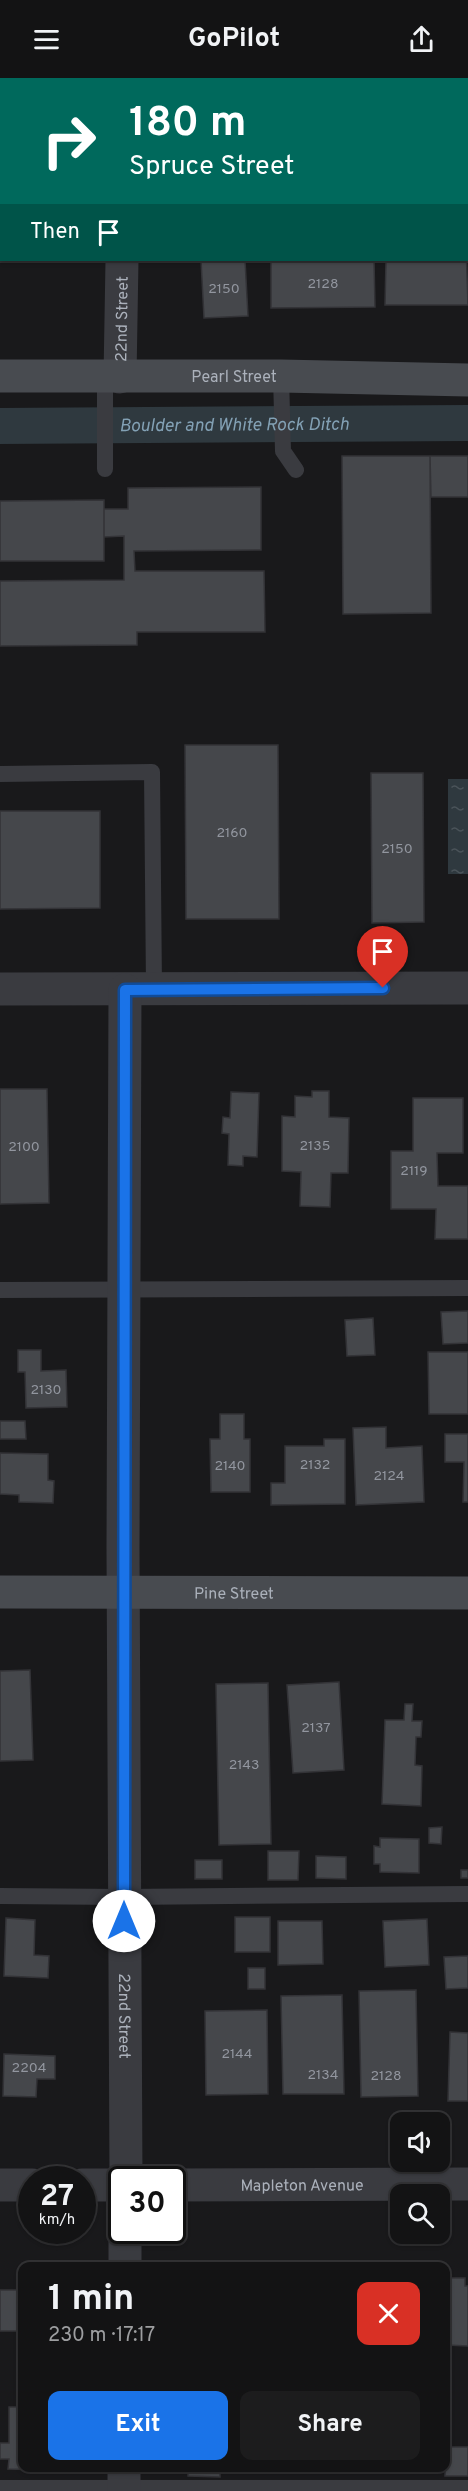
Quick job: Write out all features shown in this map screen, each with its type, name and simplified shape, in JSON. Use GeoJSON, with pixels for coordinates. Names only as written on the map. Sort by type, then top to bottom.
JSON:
{"type":"FeatureCollection","features":[{"type":"Feature","properties":{"kind":"street","name":"22nd Street"},"geometry":{"type":"LineString","coordinates":[[112,377],[122,261]]}},
{"type":"Feature","properties":{"kind":"street","name":"Pearl Street"},"geometry":{"type":"LineString","coordinates":[[0,376],[281,376],[468,380]]}},
{"type":"Feature","properties":{"kind":"street"},"geometry":{"type":"LineString","coordinates":[[0,989],[468,988]]}},
{"type":"Feature","properties":{"kind":"street","name":"22nd Street"},"geometry":{"type":"LineString","coordinates":[[126,2166],[124,1291],[139,990]]}},
{"type":"Feature","properties":{"kind":"street","name":"Pine Street"},"geometry":{"type":"LineString","coordinates":[[0,1593],[468,1593]]}},
{"type":"Feature","properties":{"kind":"street","name":"Mapleton Avenue"},"geometry":{"type":"LineString","coordinates":[[186,2185],[468,2184]]}},
{"type":"Feature","properties":{"kind":"street"},"geometry":{"type":"LineString","coordinates":[[0,2185],[18,2185]]}},
{"type":"Feature","properties":{"kind":"street"},"geometry":{"type":"LineString","coordinates":[[125,2244],[125,2262]]}},
{"type":"Feature","properties":{"kind":"lane"},"geometry":{"type":"LineString","coordinates":[[281,376],[283,451],[296,470]]}},
{"type":"Feature","properties":{"kind":"lane"},"geometry":{"type":"LineString","coordinates":[[105,469],[112,377]]}},
{"type":"Feature","properties":{"kind":"lane"},"geometry":{"type":"LineString","coordinates":[[0,774],[152,772],[139,990]]}},
{"type":"Feature","properties":{"kind":"lane"},"geometry":{"type":"LineString","coordinates":[[0,1290],[468,1288]]}},
{"type":"Feature","properties":{"kind":"lane"},"geometry":{"type":"LineString","coordinates":[[0,1896],[468,1894]]}},
{"type":"Feature","properties":{"kind":"lane"},"geometry":{"type":"LineString","coordinates":[[0,2488],[124,2482],[468,2488]]}},
{"type":"Feature","properties":{"kind":"water"},"geometry":{"type":"Polygon","coordinates":[[[448,779],[468,779],[468,874],[448,874],[448,779]]]}},
{"type":"Feature","properties":{"kind":"building"},"geometry":{"type":"Polygon","coordinates":[[[201,261],[245,261],[248,316],[204,318],[201,261]]]}},
{"type":"Feature","properties":{"kind":"building"},"geometry":{"type":"Polygon","coordinates":[[[271,261],[374,261],[375,307],[271,308],[271,261]]]}},
{"type":"Feature","properties":{"kind":"building"},"geometry":{"type":"Polygon","coordinates":[[[386,261],[467,261],[468,305],[385,305],[386,261]]]}},
{"type":"Feature","properties":{"kind":"building"},"geometry":{"type":"Polygon","coordinates":[[[342,456],[430,456],[431,613],[343,614],[342,456]]]}},
{"type":"Feature","properties":{"kind":"building"},"geometry":{"type":"Polygon","coordinates":[[[430,456],[468,456],[468,497],[431,497],[430,456]]]}},
{"type":"Feature","properties":{"kind":"building"},"geometry":{"type":"Polygon","coordinates":[[[261,487],[261,550],[134,551],[135,571],[264,571],[265,632],[137,632],[137,645],[0,646],[0,581],[124,580],[124,536],[104,537],[104,509],[128,509],[128,488],[261,487]]]}},
{"type":"Feature","properties":{"kind":"building"},"geometry":{"type":"Polygon","coordinates":[[[104,500],[104,561],[0,561],[0,501],[104,500]]]}},
{"type":"Feature","properties":{"kind":"building"},"geometry":{"type":"Polygon","coordinates":[[[185,745],[278,745],[279,919],[186,919],[185,745]]]}},
{"type":"Feature","properties":{"kind":"building"},"geometry":{"type":"Polygon","coordinates":[[[371,773],[423,773],[424,922],[372,923],[371,773]]]}},
{"type":"Feature","properties":{"kind":"building"},"geometry":{"type":"Polygon","coordinates":[[[0,811],[100,811],[100,908],[0,909],[0,811]]]}},
{"type":"Feature","properties":{"kind":"building"},"geometry":{"type":"Polygon","coordinates":[[[0,1089],[47,1089],[49,1203],[0,1204],[0,1089]]]}},
{"type":"Feature","properties":{"kind":"building"},"geometry":{"type":"Polygon","coordinates":[[[312,1091],[329,1091],[329,1117],[349,1118],[348,1173],[331,1173],[330,1207],[300,1206],[301,1172],[282,1171],[282,1116],[295,1117],[295,1096],[312,1097],[312,1091]]]}},
{"type":"Feature","properties":{"kind":"building"},"geometry":{"type":"Polygon","coordinates":[[[231,1092],[259,1093],[257,1157],[243,1156],[243,1166],[228,1165],[229,1134],[222,1133],[223,1117],[230,1118],[231,1092]]]}},
{"type":"Feature","properties":{"kind":"building"},"geometry":{"type":"Polygon","coordinates":[[[413,1098],[463,1098],[463,1153],[437,1153],[438,1186],[468,1186],[468,1239],[435,1239],[436,1209],[391,1209],[391,1151],[413,1151],[413,1098]]]}},
{"type":"Feature","properties":{"kind":"building"},"geometry":{"type":"Polygon","coordinates":[[[468,1311],[468,1343],[443,1344],[441,1312],[468,1311]]]}},
{"type":"Feature","properties":{"kind":"building"},"geometry":{"type":"Polygon","coordinates":[[[373,1318],[375,1355],[347,1356],[345,1320],[373,1318]]]}},
{"type":"Feature","properties":{"kind":"building"},"geometry":{"type":"Polygon","coordinates":[[[18,1350],[41,1350],[41,1371],[66,1370],[67,1407],[26,1408],[25,1372],[18,1372],[18,1350]]]}},
{"type":"Feature","properties":{"kind":"building"},"geometry":{"type":"Polygon","coordinates":[[[428,1352],[468,1352],[468,1414],[429,1414],[428,1352]]]}},
{"type":"Feature","properties":{"kind":"building"},"geometry":{"type":"Polygon","coordinates":[[[220,1414],[244,1414],[244,1439],[250,1439],[250,1492],[211,1492],[210,1439],[220,1439],[220,1414]]]}},
{"type":"Feature","properties":{"kind":"building"},"geometry":{"type":"Polygon","coordinates":[[[0,1421],[25,1421],[26,1439],[0,1439],[0,1421]]]}},
{"type":"Feature","properties":{"kind":"building"},"geometry":{"type":"Polygon","coordinates":[[[386,1427],[386,1448],[422,1446],[424,1502],[356,1505],[353,1428],[386,1427]]]}},
{"type":"Feature","properties":{"kind":"building"},"geometry":{"type":"Polygon","coordinates":[[[445,1434],[468,1434],[468,1502],[463,1502],[464,1462],[445,1462],[445,1434]]]}},
{"type":"Feature","properties":{"kind":"building"},"geometry":{"type":"Polygon","coordinates":[[[324,1439],[345,1439],[345,1504],[271,1505],[271,1483],[285,1483],[285,1446],[324,1446],[324,1439]]]}},
{"type":"Feature","properties":{"kind":"building"},"geometry":{"type":"Polygon","coordinates":[[[0,1453],[48,1454],[48,1480],[54,1481],[53,1503],[19,1502],[19,1495],[0,1494],[0,1453]]]}},
{"type":"Feature","properties":{"kind":"building"},"geometry":{"type":"Polygon","coordinates":[[[30,1670],[33,1760],[0,1761],[0,1671],[30,1670]]]}},
{"type":"Feature","properties":{"kind":"building"},"geometry":{"type":"Polygon","coordinates":[[[339,1682],[344,1770],[293,1773],[287,1685],[339,1682]]]}},
{"type":"Feature","properties":{"kind":"building"},"geometry":{"type":"Polygon","coordinates":[[[268,1683],[271,1844],[219,1845],[216,1684],[268,1683]]]}},
{"type":"Feature","properties":{"kind":"building"},"geometry":{"type":"Polygon","coordinates":[[[405,1704],[413,1704],[412,1721],[422,1721],[421,1737],[416,1737],[415,1765],[422,1766],[421,1806],[382,1804],[385,1720],[404,1720],[405,1704]]]}},
{"type":"Feature","properties":{"kind":"building"},"geometry":{"type":"Polygon","coordinates":[[[442,1827],[441,1844],[429,1843],[429,1828],[442,1827]]]}},
{"type":"Feature","properties":{"kind":"building"},"geometry":{"type":"Polygon","coordinates":[[[380,1838],[419,1839],[419,1873],[380,1872],[380,1864],[374,1864],[374,1846],[380,1847],[380,1838]]]}},
{"type":"Feature","properties":{"kind":"building"},"geometry":{"type":"Polygon","coordinates":[[[268,1851],[299,1851],[298,1880],[268,1880],[268,1851]]]}},
{"type":"Feature","properties":{"kind":"building"},"geometry":{"type":"Polygon","coordinates":[[[316,1856],[346,1857],[346,1879],[316,1878],[316,1856]]]}},
{"type":"Feature","properties":{"kind":"building"},"geometry":{"type":"Polygon","coordinates":[[[195,1860],[222,1860],[222,1879],[195,1879],[195,1860]]]}},
{"type":"Feature","properties":{"kind":"building"},"geometry":{"type":"Polygon","coordinates":[[[461,1870],[468,1870],[468,1878],[461,1878],[461,1870]]]}},
{"type":"Feature","properties":{"kind":"building"},"geometry":{"type":"Polygon","coordinates":[[[235,1917],[270,1917],[270,1952],[235,1952],[235,1917]]]}},
{"type":"Feature","properties":{"kind":"building"},"geometry":{"type":"Polygon","coordinates":[[[6,1918],[35,1920],[34,1955],[49,1956],[48,1978],[4,1976],[6,1918]]]}},
{"type":"Feature","properties":{"kind":"building"},"geometry":{"type":"Polygon","coordinates":[[[427,1919],[429,1965],[385,1967],[383,1921],[427,1919]]]}},
{"type":"Feature","properties":{"kind":"building"},"geometry":{"type":"Polygon","coordinates":[[[278,1921],[322,1921],[323,1964],[278,1965],[278,1921]]]}},
{"type":"Feature","properties":{"kind":"building"},"geometry":{"type":"Polygon","coordinates":[[[468,1956],[468,1988],[446,1989],[444,1957],[468,1956]]]}},
{"type":"Feature","properties":{"kind":"building"},"geometry":{"type":"Polygon","coordinates":[[[248,1968],[265,1968],[265,1989],[248,1989],[248,1968]]]}},
{"type":"Feature","properties":{"kind":"building"},"geometry":{"type":"Polygon","coordinates":[[[416,1990],[418,2096],[361,2097],[359,1991],[416,1990]]]}},
{"type":"Feature","properties":{"kind":"building"},"geometry":{"type":"Polygon","coordinates":[[[342,1995],[344,2094],[283,2094],[281,1996],[342,1995]]]}},
{"type":"Feature","properties":{"kind":"building"},"geometry":{"type":"Polygon","coordinates":[[[267,2010],[268,2094],[206,2095],[205,2011],[267,2010]]]}},
{"type":"Feature","properties":{"kind":"building"},"geometry":{"type":"Polygon","coordinates":[[[450,2032],[468,2033],[468,2101],[448,2101],[450,2032]]]}},
{"type":"Feature","properties":{"kind":"building"},"geometry":{"type":"Polygon","coordinates":[[[4,2054],[55,2056],[55,2079],[37,2079],[36,2097],[3,2096],[4,2054]]]}},
{"type":"Feature","properties":{"kind":"building"},"geometry":{"type":"Polygon","coordinates":[[[450,2278],[465,2278],[465,2286],[468,2286],[468,2346],[450,2345],[450,2278]]]}},
{"type":"Feature","properties":{"kind":"building"},"geometry":{"type":"Polygon","coordinates":[[[0,2290],[18,2290],[18,2331],[0,2331],[0,2290]]]}},
{"type":"Feature","properties":{"kind":"building"},"geometry":{"type":"Polygon","coordinates":[[[9,2407],[18,2407],[18,2469],[8,2469],[9,2459],[0,2459],[0,2443],[9,2443],[9,2407]]]}},
{"type":"Feature","properties":{"kind":"building"},"geometry":{"type":"Polygon","coordinates":[[[450,2447],[468,2447],[468,2476],[445,2476],[445,2472],[450,2472],[450,2447]]]}},
{"type":"Feature","properties":{"kind":"building"},"geometry":{"type":"Polygon","coordinates":[[[188,2472],[220,2472],[220,2477],[188,2476],[188,2472]]]}},
{"type":"Feature","properties":{"kind":"waterway","name":"Boulder and White Rock Ditch"},"geometry":{"type":"LineString","coordinates":[[0,426],[468,423]]}},
{"type":"Feature","properties":{"kind":"route"},"geometry":{"type":"LineString","coordinates":[[124,1921],[125,990],[383,988]]}}]}
